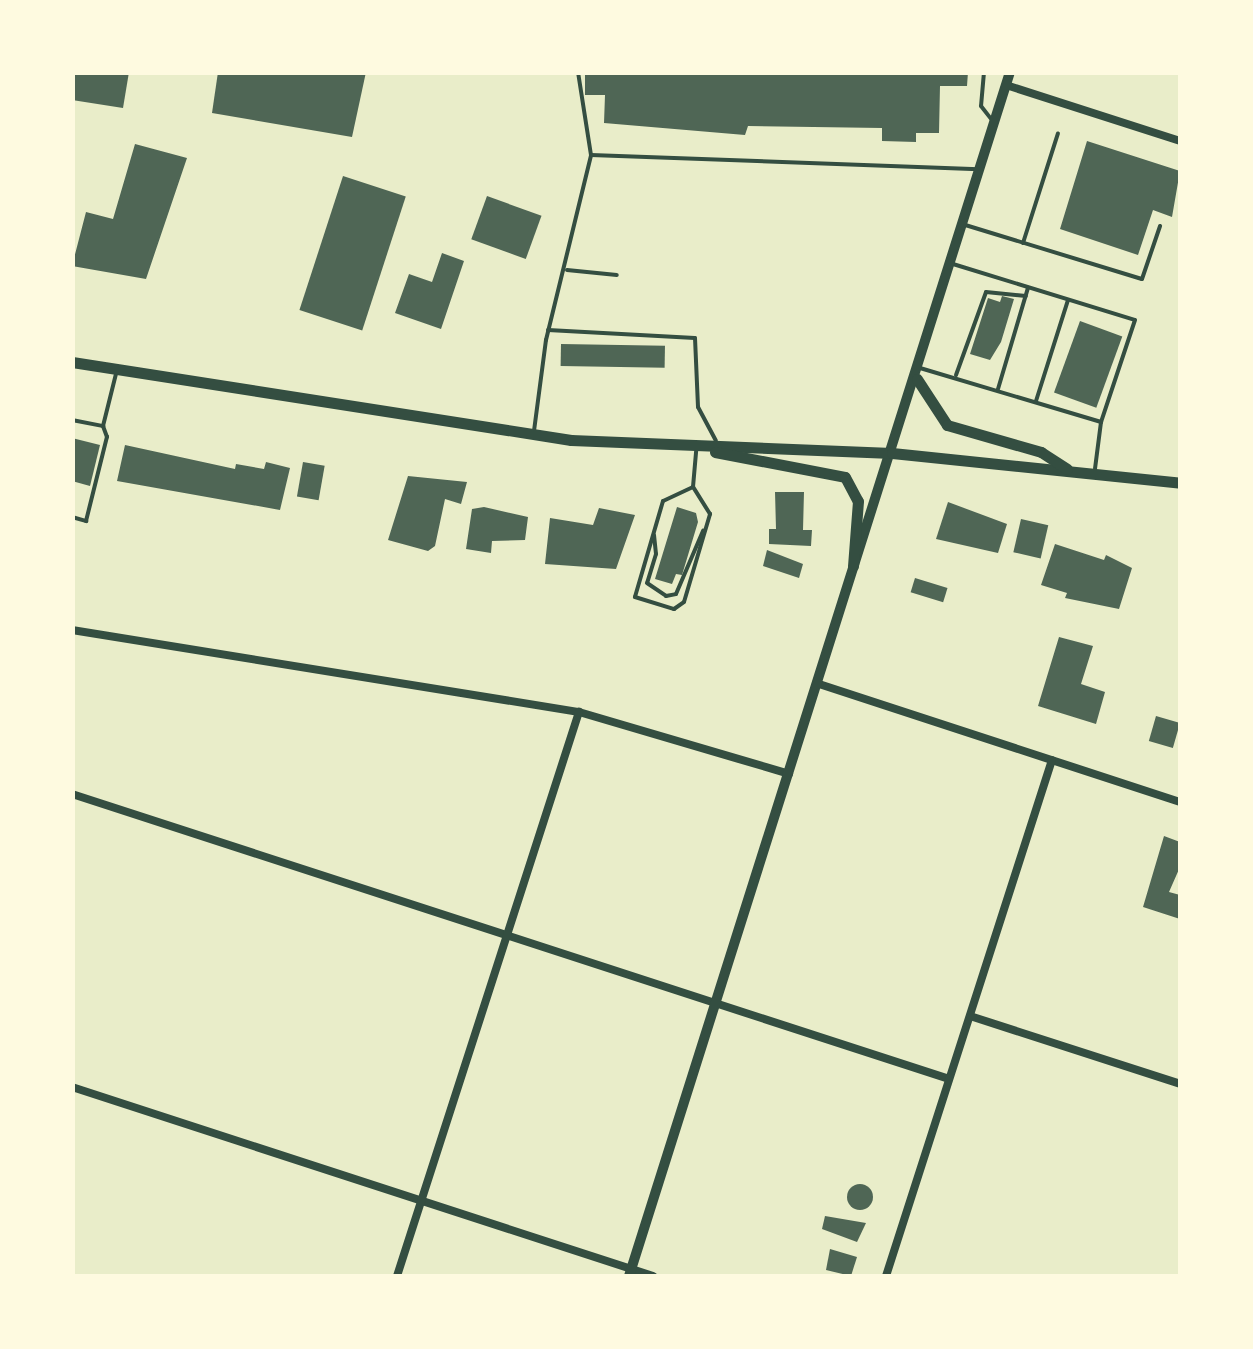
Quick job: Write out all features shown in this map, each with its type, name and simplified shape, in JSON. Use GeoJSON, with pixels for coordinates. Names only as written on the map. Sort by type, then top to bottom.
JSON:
{"type":"FeatureCollection","features":[{"type":"Feature","properties":{"kind":"main road"},"geometry":{"type":"LineString","coordinates":[[72,362],[534,435],[699,448],[845,477],[858,501],[853,566]]}},
{"type":"Feature","properties":{"kind":"main road"},"geometry":{"type":"LineString","coordinates":[[919,373],[947,425],[1041,452],[1070,471]]}},
{"type":"Feature","properties":{"kind":"main road"},"geometry":{"type":"LineString","coordinates":[[699,448],[892,454],[1180,483]]}},
{"type":"Feature","properties":{"kind":"street"},"geometry":{"type":"LineString","coordinates":[[631,1273],[853,566],[919,373],[1010,72]]}},
{"type":"Feature","properties":{"kind":"street"},"geometry":{"type":"LineString","coordinates":[[1006,85],[1180,141]]}},
{"type":"Feature","properties":{"kind":"street"},"geometry":{"type":"LineString","coordinates":[[72,630],[579,712],[788,774]]}},
{"type":"Feature","properties":{"kind":"street"},"geometry":{"type":"LineString","coordinates":[[816,683],[1180,802]]}},
{"type":"Feature","properties":{"kind":"street"},"geometry":{"type":"LineString","coordinates":[[397,1276],[579,712]]}},
{"type":"Feature","properties":{"kind":"street"},"geometry":{"type":"LineString","coordinates":[[886,1276],[1052,760]]}},
{"type":"Feature","properties":{"kind":"street"},"geometry":{"type":"LineString","coordinates":[[72,794],[949,1079]]}},
{"type":"Feature","properties":{"kind":"street"},"geometry":{"type":"LineString","coordinates":[[970,1016],[1180,1084]]}},
{"type":"Feature","properties":{"kind":"street"},"geometry":{"type":"LineString","coordinates":[[72,1087],[421,1199],[631,1273],[653,1276]]}},
{"type":"Feature","properties":{"kind":"lane"},"geometry":{"type":"LineString","coordinates":[[534,435],[548,330],[592,154],[578,72]]}},
{"type":"Feature","properties":{"kind":"lane"},"geometry":{"type":"LineString","coordinates":[[984,72],[980,106],[994,122]]}},
{"type":"Feature","properties":{"kind":"lane"},"geometry":{"type":"LineString","coordinates":[[1023,243],[1058,133]]}},
{"type":"Feature","properties":{"kind":"lane"},"geometry":{"type":"LineString","coordinates":[[592,154],[979,170]]}},
{"type":"Feature","properties":{"kind":"lane"},"geometry":{"type":"LineString","coordinates":[[962,224],[1142,280],[1160,226]]}},
{"type":"Feature","properties":{"kind":"lane"},"geometry":{"type":"LineString","coordinates":[[950,263],[1135,320],[1101,422],[1094,474]]}},
{"type":"Feature","properties":{"kind":"lane"},"geometry":{"type":"LineString","coordinates":[[566,269],[617,275]]}},
{"type":"Feature","properties":{"kind":"lane"},"geometry":{"type":"LineString","coordinates":[[998,389],[1028,287]]}},
{"type":"Feature","properties":{"kind":"lane"},"geometry":{"type":"LineString","coordinates":[[956,376],[986,292],[1026,296]]}},
{"type":"Feature","properties":{"kind":"lane"},"geometry":{"type":"LineString","coordinates":[[1036,400],[1069,300]]}},
{"type":"Feature","properties":{"kind":"lane"},"geometry":{"type":"LineString","coordinates":[[548,330],[695,338],[692,372],[698,407],[719,447]]}},
{"type":"Feature","properties":{"kind":"lane"},"geometry":{"type":"LineString","coordinates":[[72,518],[86,521],[107,437],[104,426],[118,369]]}},
{"type":"Feature","properties":{"kind":"lane"},"geometry":{"type":"LineString","coordinates":[[919,373],[956,376],[1101,422]]}},
{"type":"Feature","properties":{"kind":"lane"},"geometry":{"type":"LineString","coordinates":[[72,420],[104,426]]}},
{"type":"Feature","properties":{"kind":"lane"},"geometry":{"type":"LineString","coordinates":[[693,487],[663,501],[632,591],[635,598],[674,609],[684,602],[710,514],[693,487],[699,448]]}},
{"type":"Feature","properties":{"kind":"lane"},"geometry":{"type":"LineString","coordinates":[[653,530],[656,554],[648,583],[666,596],[676,594],[696,535],[706,529]]}},
{"type":"Feature","properties":{"kind":"building"},"geometry":{"type":"Polygon","coordinates":[[[72,72],[129,72],[123,108],[72,100],[72,72]]]}},
{"type":"Feature","properties":{"kind":"building"},"geometry":{"type":"Polygon","coordinates":[[[218,72],[366,72],[352,137],[212,113],[218,72]]]}},
{"type":"Feature","properties":{"kind":"building"},"geometry":{"type":"Polygon","coordinates":[[[585,72],[968,72],[967,86],[940,86],[939,133],[916,133],[916,142],[882,141],[882,128],[748,126],[745,135],[604,123],[605,95],[585,95],[585,72]]]}},
{"type":"Feature","properties":{"kind":"building"},"geometry":{"type":"Polygon","coordinates":[[[1087,141],[1180,171],[1172,217],[1153,210],[1138,255],[1060,229],[1087,141]]]}},
{"type":"Feature","properties":{"kind":"building"},"geometry":{"type":"Polygon","coordinates":[[[135,144],[187,158],[146,279],[72,266],[86,212],[113,219],[135,144]]]}},
{"type":"Feature","properties":{"kind":"building"},"geometry":{"type":"Polygon","coordinates":[[[343,176],[406,196],[362,330],[299,310],[343,176]]]}},
{"type":"Feature","properties":{"kind":"building"},"geometry":{"type":"Polygon","coordinates":[[[487,196],[542,216],[526,259],[471,239],[487,196]]]}},
{"type":"Feature","properties":{"kind":"building"},"geometry":{"type":"Polygon","coordinates":[[[442,253],[464,261],[441,329],[395,313],[409,274],[432,282],[442,253]]]}},
{"type":"Feature","properties":{"kind":"building"},"geometry":{"type":"Polygon","coordinates":[[[1002,296],[1014,299],[1001,342],[990,360],[970,354],[988,298],[1000,302],[1002,296]]]}},
{"type":"Feature","properties":{"kind":"building"},"geometry":{"type":"Polygon","coordinates":[[[1080,321],[1122,336],[1096,408],[1054,392],[1080,321]]]}},
{"type":"Feature","properties":{"kind":"building"},"geometry":{"type":"Polygon","coordinates":[[[561,344],[665,346],[665,368],[561,366],[561,344]]]}},
{"type":"Feature","properties":{"kind":"building"},"geometry":{"type":"Polygon","coordinates":[[[72,438],[100,445],[90,486],[72,481],[72,438]]]}},
{"type":"Feature","properties":{"kind":"building"},"geometry":{"type":"Polygon","coordinates":[[[125,445],[235,469],[236,464],[264,469],[266,462],[290,468],[280,510],[117,481],[125,445]]]}},
{"type":"Feature","properties":{"kind":"building"},"geometry":{"type":"Polygon","coordinates":[[[303,462],[325,466],[319,500],[297,496],[303,462]]]}},
{"type":"Feature","properties":{"kind":"building"},"geometry":{"type":"Polygon","coordinates":[[[408,476],[467,482],[461,504],[445,499],[435,546],[428,551],[388,540],[408,476]]]}},
{"type":"Feature","properties":{"kind":"building"},"geometry":{"type":"Polygon","coordinates":[[[775,492],[804,492],[803,530],[812,530],[811,546],[769,544],[769,529],[776,529],[775,492]]]}},
{"type":"Feature","properties":{"kind":"building"},"geometry":{"type":"Polygon","coordinates":[[[948,502],[1007,524],[998,553],[936,539],[948,502]]]}},
{"type":"Feature","properties":{"kind":"building"},"geometry":{"type":"Polygon","coordinates":[[[484,507],[528,517],[525,540],[492,541],[491,553],[466,549],[472,509],[484,507]]]}},
{"type":"Feature","properties":{"kind":"building"},"geometry":{"type":"Polygon","coordinates":[[[677,507],[696,513],[698,522],[682,575],[676,574],[672,584],[655,579],[677,507]]]}},
{"type":"Feature","properties":{"kind":"building"},"geometry":{"type":"Polygon","coordinates":[[[599,508],[635,515],[616,569],[545,564],[550,518],[593,525],[599,508]]]}},
{"type":"Feature","properties":{"kind":"building"},"geometry":{"type":"Polygon","coordinates":[[[1021,519],[1048,525],[1041,558],[1013,552],[1021,519]]]}},
{"type":"Feature","properties":{"kind":"building"},"geometry":{"type":"Polygon","coordinates":[[[1055,544],[1104,560],[1106,555],[1132,568],[1119,609],[1065,598],[1067,593],[1041,585],[1055,544]]]}},
{"type":"Feature","properties":{"kind":"building"},"geometry":{"type":"Polygon","coordinates":[[[767,550],[803,564],[799,578],[763,566],[767,550]]]}},
{"type":"Feature","properties":{"kind":"building"},"geometry":{"type":"Polygon","coordinates":[[[915,578],[948,588],[943,602],[911,592],[915,578]]]}},
{"type":"Feature","properties":{"kind":"building"},"geometry":{"type":"Polygon","coordinates":[[[1059,637],[1093,646],[1081,684],[1105,692],[1096,724],[1038,706],[1059,637]]]}},
{"type":"Feature","properties":{"kind":"building"},"geometry":{"type":"Polygon","coordinates":[[[1156,716],[1180,723],[1173,748],[1149,741],[1156,716]]]}},
{"type":"Feature","properties":{"kind":"building"},"geometry":{"type":"Polygon","coordinates":[[[1164,836],[1180,842],[1180,867],[1169,892],[1180,895],[1180,919],[1143,907],[1164,836]]]}},
{"type":"Feature","properties":{"kind":"building"},"geometry":{"type":"Polygon","coordinates":[[[860,1184],[869,1188],[873,1197],[869,1206],[860,1210],[851,1206],[847,1197],[851,1188],[860,1184]]]}},
{"type":"Feature","properties":{"kind":"building"},"geometry":{"type":"Polygon","coordinates":[[[825,1216],[866,1223],[857,1242],[822,1229],[825,1216]]]}},
{"type":"Feature","properties":{"kind":"building"},"geometry":{"type":"Polygon","coordinates":[[[830,1249],[857,1257],[851,1276],[826,1270],[830,1249]]]}}]}
